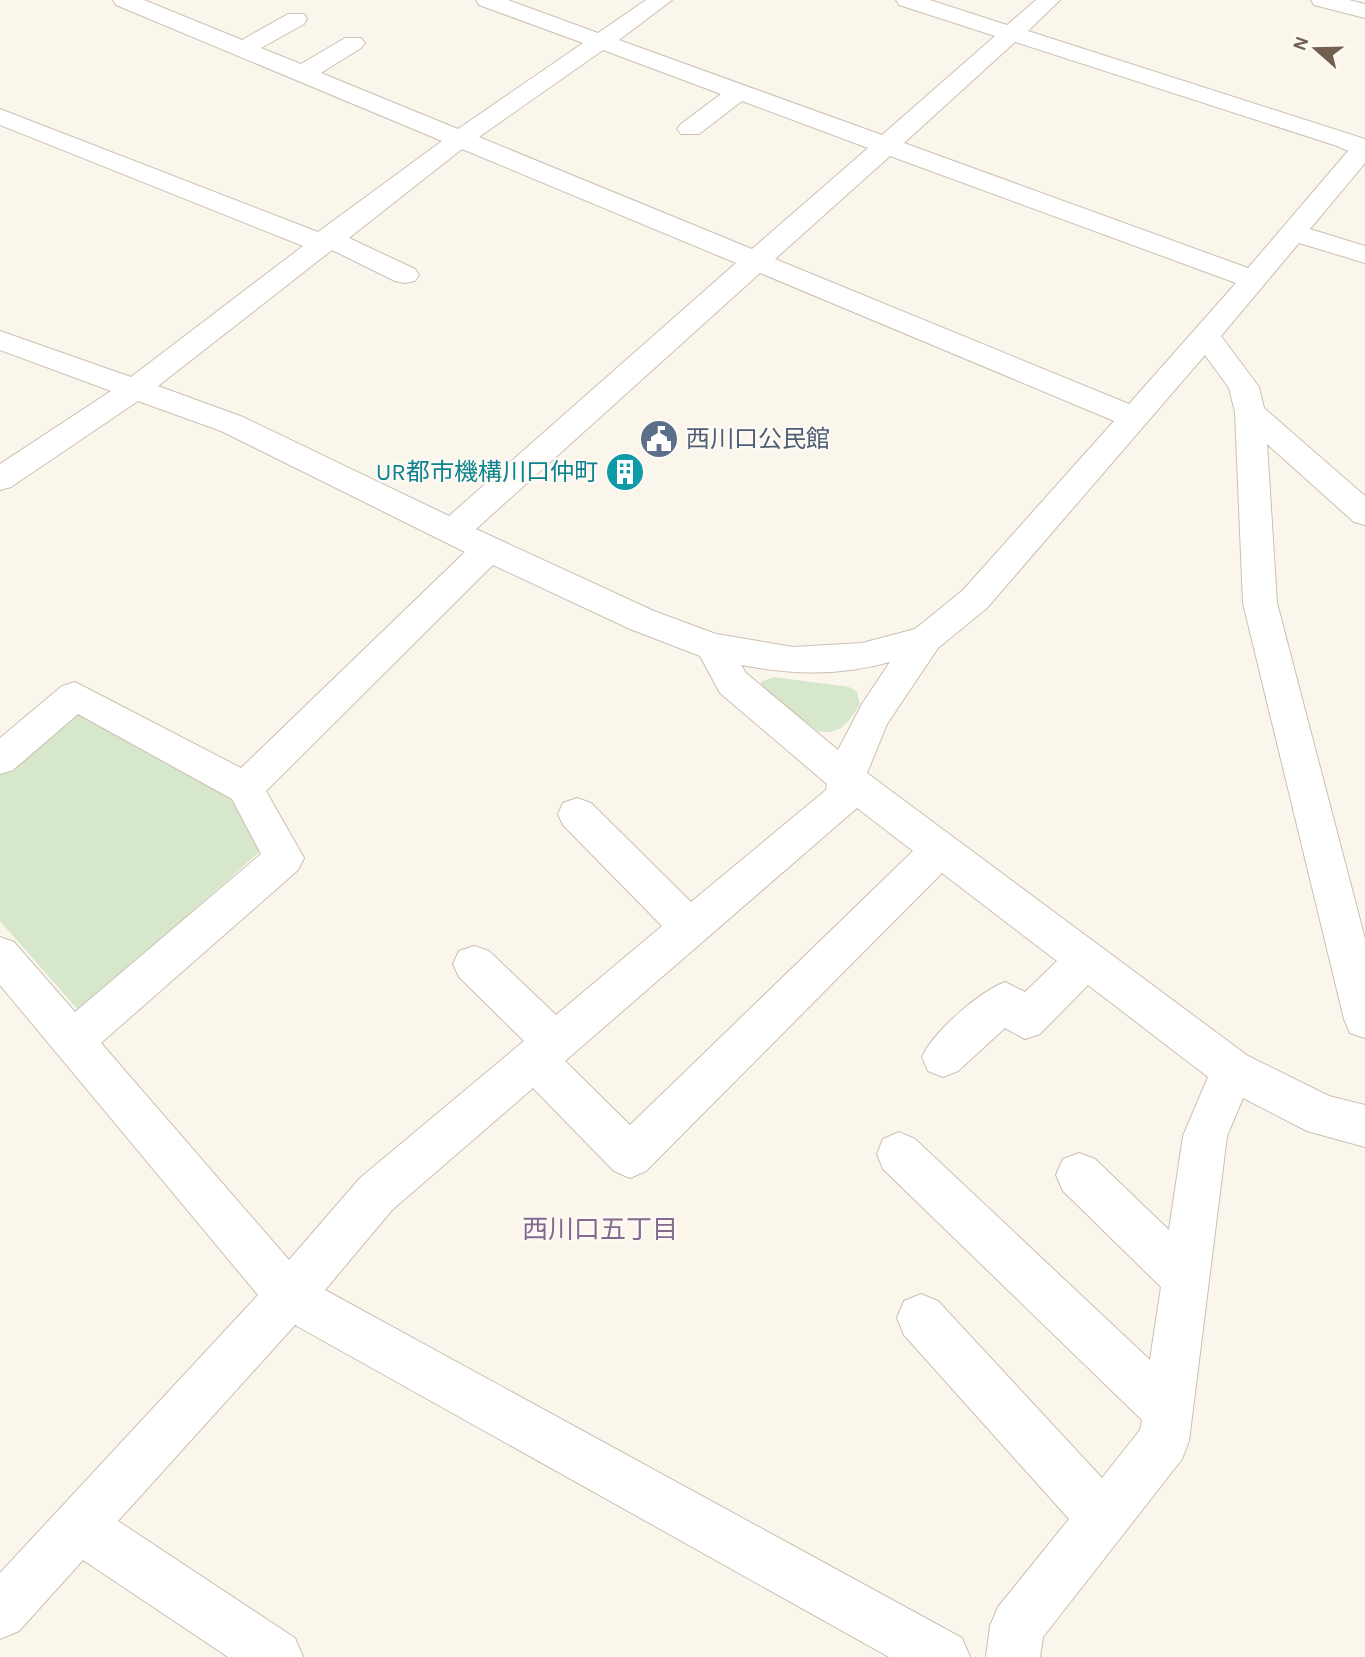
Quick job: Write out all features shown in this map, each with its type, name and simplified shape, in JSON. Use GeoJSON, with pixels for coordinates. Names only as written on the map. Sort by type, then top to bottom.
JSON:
{"type":"FeatureCollection","features":[{"type":"Feature","properties":{"kind":"street"},"geometry":{"type":"LineString","coordinates":[[124,0],[1133,417]]}},
{"type":"Feature","properties":{"kind":"street"},"geometry":{"type":"LineString","coordinates":[[487,0],[1252,279]]}},
{"type":"Feature","properties":{"kind":"street"},"geometry":{"type":"LineString","coordinates":[[4,472],[136,388],[461,138],[661,0]]}},
{"type":"Feature","properties":{"kind":"street"},"geometry":{"type":"LineString","coordinates":[[0,1612],[289,1296],[376,1194],[843,798],[854,749],[891,688],[926,639],[975,599],[1206,336],[1364,148],[907,0]]}},
{"type":"Feature","properties":{"kind":"street"},"geometry":{"type":"LineString","coordinates":[[452,532],[1049,0]]}},
{"type":"Feature","properties":{"kind":"street"},"geometry":{"type":"LineString","coordinates":[[1322,0],[1365,11]]}},
{"type":"Feature","properties":{"kind":"street"},"geometry":{"type":"LineString","coordinates":[[243,49],[296,19]]}},
{"type":"Feature","properties":{"kind":"street"},"geometry":{"type":"LineString","coordinates":[[303,73],[353,43]]}},
{"type":"Feature","properties":{"kind":"street"},"geometry":{"type":"LineString","coordinates":[[690,129],[739,92]]}},
{"type":"Feature","properties":{"kind":"street"},"geometry":{"type":"LineString","coordinates":[[0,116],[325,241],[405,275]]}},
{"type":"Feature","properties":{"kind":"street"},"geometry":{"type":"LineString","coordinates":[[1292,232],[1365,254]]}},
{"type":"Feature","properties":{"kind":"street"},"geometry":{"type":"LineString","coordinates":[[1206,336],[1244,387],[1250,412],[1260,603],[1365,1019]]}},
{"type":"Feature","properties":{"kind":"street"},"geometry":{"type":"LineString","coordinates":[[0,340],[232,424],[452,532],[642,620],[712,647],[793,661],[862,656],[926,639]]}},
{"type":"Feature","properties":{"kind":"street"},"geometry":{"type":"LineString","coordinates":[[1250,412],[1365,514]]}},
{"type":"Feature","properties":{"kind":"street"},"geometry":{"type":"LineString","coordinates":[[245,788],[489,549]]}},
{"type":"Feature","properties":{"kind":"street"},"geometry":{"type":"LineString","coordinates":[[712,647],[733,683],[846,778],[1233,1070],[1323,1116],[1365,1126]]}},
{"type":"Feature","properties":{"kind":"street"},"geometry":{"type":"LineString","coordinates":[[0,759],[75,696],[245,788],[284,858],[72,1041]]}},
{"type":"Feature","properties":{"kind":"street"},"geometry":{"type":"LineString","coordinates":[[576,814],[690,928]]}},
{"type":"Feature","properties":{"kind":"street"},"geometry":{"type":"LineString","coordinates":[[474,964],[630,1156],[940,850]]}},
{"type":"Feature","properties":{"kind":"street"},"geometry":{"type":"LineString","coordinates":[[0,955],[289,1296],[943,1657]]}},
{"type":"Feature","properties":{"kind":"street"},"geometry":{"type":"LineString","coordinates":[[943,1058],[1004,1001],[1025,1020],[1086,959]]}},
{"type":"Feature","properties":{"kind":"street"},"geometry":{"type":"LineString","coordinates":[[1013,1657],[1017,1626],[1164,1441],[1205,1136],[1233,1070]]}},
{"type":"Feature","properties":{"kind":"street"},"geometry":{"type":"LineString","coordinates":[[899,1154],[1168,1412]]}},
{"type":"Feature","properties":{"kind":"street"},"geometry":{"type":"LineString","coordinates":[[1079,1175],[1185,1278]]}},
{"type":"Feature","properties":{"kind":"street"},"geometry":{"type":"LineString","coordinates":[[921,1318],[1103,1518]]}},
{"type":"Feature","properties":{"kind":"street"},"geometry":{"type":"LineString","coordinates":[[77,1525],[276,1657]]}},
{"type":"Feature","properties":{"kind":"green space"},"geometry":{"type":"Polygon","coordinates":[[[774,677],[849,687],[857,692],[860,704],[843,726],[832,731],[818,731],[761,688],[761,682],[774,677]]]}},
{"type":"Feature","properties":{"kind":"green space"},"geometry":{"type":"Polygon","coordinates":[[[77,703],[234,791],[264,848],[79,1011],[0,921],[0,769],[77,703]]]}},
{"type":"Feature","properties":{"kind":"place","name":"西川口公民館"},"geometry":{"type":"Point","coordinates":[659,439]}},
{"type":"Feature","properties":{"kind":"place","name":"UR都市機構川口仲町"},"geometry":{"type":"Point","coordinates":[625,472]}},
{"type":"Feature","properties":{"kind":"district","name":"西川口五丁目"},"geometry":{"type":"Point","coordinates":[600,1229]}}]}
